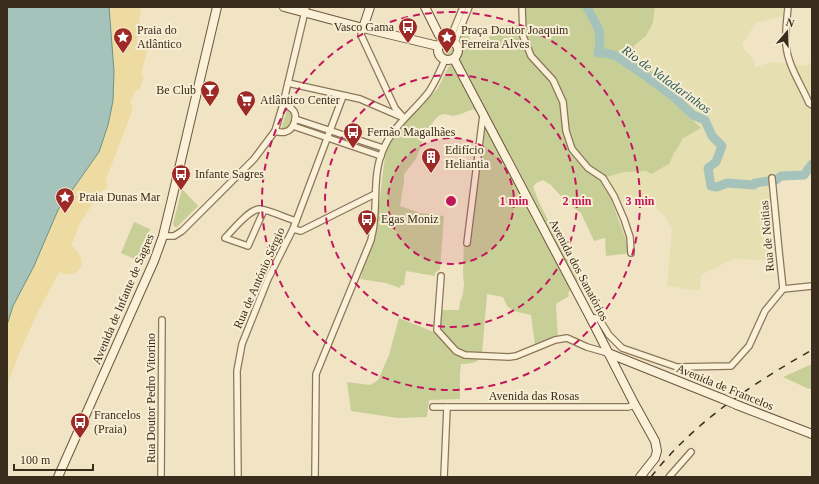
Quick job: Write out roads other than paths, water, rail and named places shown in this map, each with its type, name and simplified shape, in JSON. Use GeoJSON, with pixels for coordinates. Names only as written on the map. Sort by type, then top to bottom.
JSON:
{"type":"FeatureCollection","features":[{"type":"Feature","properties":{"kind":"main road","name":"Avenida de Infante de Sagres"},"geometry":{"type":"LineString","coordinates":[[60,475],[154,261],[163,236],[217,7]]}},
{"type":"Feature","properties":{"kind":"main road"},"geometry":{"type":"LineString","coordinates":[[284,7],[305,10],[363,28],[438,46]]}},
{"type":"Feature","properties":{"kind":"main road"},"geometry":{"type":"LineString","coordinates":[[363,28],[370,7]]}},
{"type":"Feature","properties":{"kind":"main road"},"geometry":{"type":"LineString","coordinates":[[425,7],[439,35],[450,40],[458,47],[458,54],[454,59],[445,60],[439,56],[438,46],[442,41],[450,40]]}},
{"type":"Feature","properties":{"kind":"main road","name":"Avenida dos Sanatórios"},"geometry":{"type":"LineString","coordinates":[[454,59],[655,441],[657,451],[654,458],[640,477]]}},
{"type":"Feature","properties":{"kind":"main road","name":"Avenida de Francelos"},"geometry":{"type":"LineString","coordinates":[[608,353],[812,434]]}},
{"type":"Feature","properties":{"kind":"main road"},"geometry":{"type":"LineString","coordinates":[[619,374],[628,361]]}},
{"type":"Feature","properties":{"kind":"street"},"geometry":{"type":"LineString","coordinates":[[450,40],[463,7]]}},
{"type":"Feature","properties":{"kind":"street"},"geometry":{"type":"LineString","coordinates":[[450,40],[469,7]]}},
{"type":"Feature","properties":{"kind":"street"},"geometry":{"type":"LineString","coordinates":[[522,7],[523,36],[531,56],[553,80],[563,102],[566,131],[572,149],[588,168],[603,178],[614,196],[630,237],[631,252]]}},
{"type":"Feature","properties":{"kind":"street"},"geometry":{"type":"LineString","coordinates":[[788,7],[786,46],[791,65],[809,104],[812,105]]}},
{"type":"Feature","properties":{"kind":"street"},"geometry":{"type":"LineString","coordinates":[[163,236],[174,236],[182,231],[254,159],[275,131],[283,104],[305,10]]}},
{"type":"Feature","properties":{"kind":"street"},"geometry":{"type":"LineString","coordinates":[[363,28],[361,35],[395,108],[404,118]]}},
{"type":"Feature","properties":{"kind":"street"},"geometry":{"type":"LineString","coordinates":[[315,477],[316,374],[371,240],[374,222],[377,170],[383,148],[394,130],[430,91],[445,60]]}},
{"type":"Feature","properties":{"kind":"street"},"geometry":{"type":"LineString","coordinates":[[288,83],[360,99],[404,118]]}},
{"type":"Feature","properties":{"kind":"street","name":"Rua de António Sérgio"},"geometry":{"type":"LineString","coordinates":[[238,477],[237,371],[242,344],[268,279],[296,222],[343,96]]}},
{"type":"Feature","properties":{"kind":"street"},"geometry":{"type":"LineString","coordinates":[[275,131],[285,132],[293,126],[295,119],[294,112],[292,109],[283,104]]}},
{"type":"Feature","properties":{"kind":"street"},"geometry":{"type":"LineString","coordinates":[[467,243],[483,114]]}},
{"type":"Feature","properties":{"kind":"street"},"geometry":{"type":"LineString","coordinates":[[295,119],[383,148]]}},
{"type":"Feature","properties":{"kind":"street"},"geometry":{"type":"LineString","coordinates":[[293,126],[381,156]]}},
{"type":"Feature","properties":{"kind":"street","name":"Rua de Noitias"},"geometry":{"type":"LineString","coordinates":[[773,180],[783,288]]}},
{"type":"Feature","properties":{"kind":"street"},"geometry":{"type":"LineString","coordinates":[[293,229],[301,231],[375,194]]}},
{"type":"Feature","properties":{"kind":"street"},"geometry":{"type":"LineString","coordinates":[[264,210],[248,246],[225,238],[251,212],[258,209],[264,210],[296,222]]}},
{"type":"Feature","properties":{"kind":"street"},"geometry":{"type":"LineString","coordinates":[[441,276],[437,330],[456,351],[465,355],[509,357],[516,356],[555,340],[567,338],[608,353]]}},
{"type":"Feature","properties":{"kind":"street"},"geometry":{"type":"LineString","coordinates":[[590,317],[599,319],[609,335],[622,348],[677,367],[731,366],[749,346],[765,311],[783,288],[812,286]]}},
{"type":"Feature","properties":{"kind":"street","name":"Rua Doutor Pedro Vitorino"},"geometry":{"type":"LineString","coordinates":[[162,320],[162,477]]}},
{"type":"Feature","properties":{"kind":"street","name":"Avenida das Rosas"},"geometry":{"type":"LineString","coordinates":[[433,407],[628,407],[635,405]]}},
{"type":"Feature","properties":{"kind":"street"},"geometry":{"type":"LineString","coordinates":[[444,477],[447,407]]}},
{"type":"Feature","properties":{"kind":"street"},"geometry":{"type":"LineString","coordinates":[[669,477],[691,452]]}},
{"type":"Feature","properties":{"kind":"water"},"geometry":{"type":"Polygon","coordinates":[[[7,7],[109,7],[114,71],[113,101],[108,125],[99,152],[58,210],[34,266],[13,306],[7,325],[7,7]]]}},
{"type":"Feature","properties":{"kind":"waterway","name":"Rio de Valadarinhos"},"geometry":{"type":"LineString","coordinates":[[587,7],[599,30],[600,43],[598,53],[606,53],[616,56],[674,97],[693,115],[705,120],[712,136],[722,146],[716,162],[708,168],[711,186],[717,187],[727,183],[754,185],[755,183],[776,180],[781,176],[804,175],[812,164]]}},
{"type":"Feature","properties":{"kind":"railway"},"geometry":{"type":"LineString","coordinates":[[651,477],[686,439],[725,406],[768,376],[812,350]]}},
{"type":"Feature","properties":{"kind":"place","name":"Vasco Gama"},"geometry":{"type":"Point","coordinates":[408,44]}},
{"type":"Feature","properties":{"kind":"place","name":"Praia do Atlântico"},"geometry":{"type":"Point","coordinates":[123,54]}},
{"type":"Feature","properties":{"kind":"place","name":"Praça Doutor Joaquim Ferreira Alves"},"geometry":{"type":"Point","coordinates":[447,54]}},
{"type":"Feature","properties":{"kind":"place","name":"Be Club"},"geometry":{"type":"Point","coordinates":[210,107]}},
{"type":"Feature","properties":{"kind":"place","name":"Atlântico Center"},"geometry":{"type":"Point","coordinates":[246,117]}},
{"type":"Feature","properties":{"kind":"place","name":"Fernão Magalhães"},"geometry":{"type":"Point","coordinates":[353,149]}},
{"type":"Feature","properties":{"kind":"place","name":"Edifício Heliantia"},"geometry":{"type":"Point","coordinates":[431,174]}},
{"type":"Feature","properties":{"kind":"place","name":"Infante Sagres"},"geometry":{"type":"Point","coordinates":[181,191]}},
{"type":"Feature","properties":{"kind":"place","name":"Praia Dunas Mar"},"geometry":{"type":"Point","coordinates":[65,214]}},
{"type":"Feature","properties":{"kind":"place","name":"Egas Moniz"},"geometry":{"type":"Point","coordinates":[367,236]}},
{"type":"Feature","properties":{"kind":"place","name":"Francelos (Praia)"},"geometry":{"type":"Point","coordinates":[80,439]}}]}
